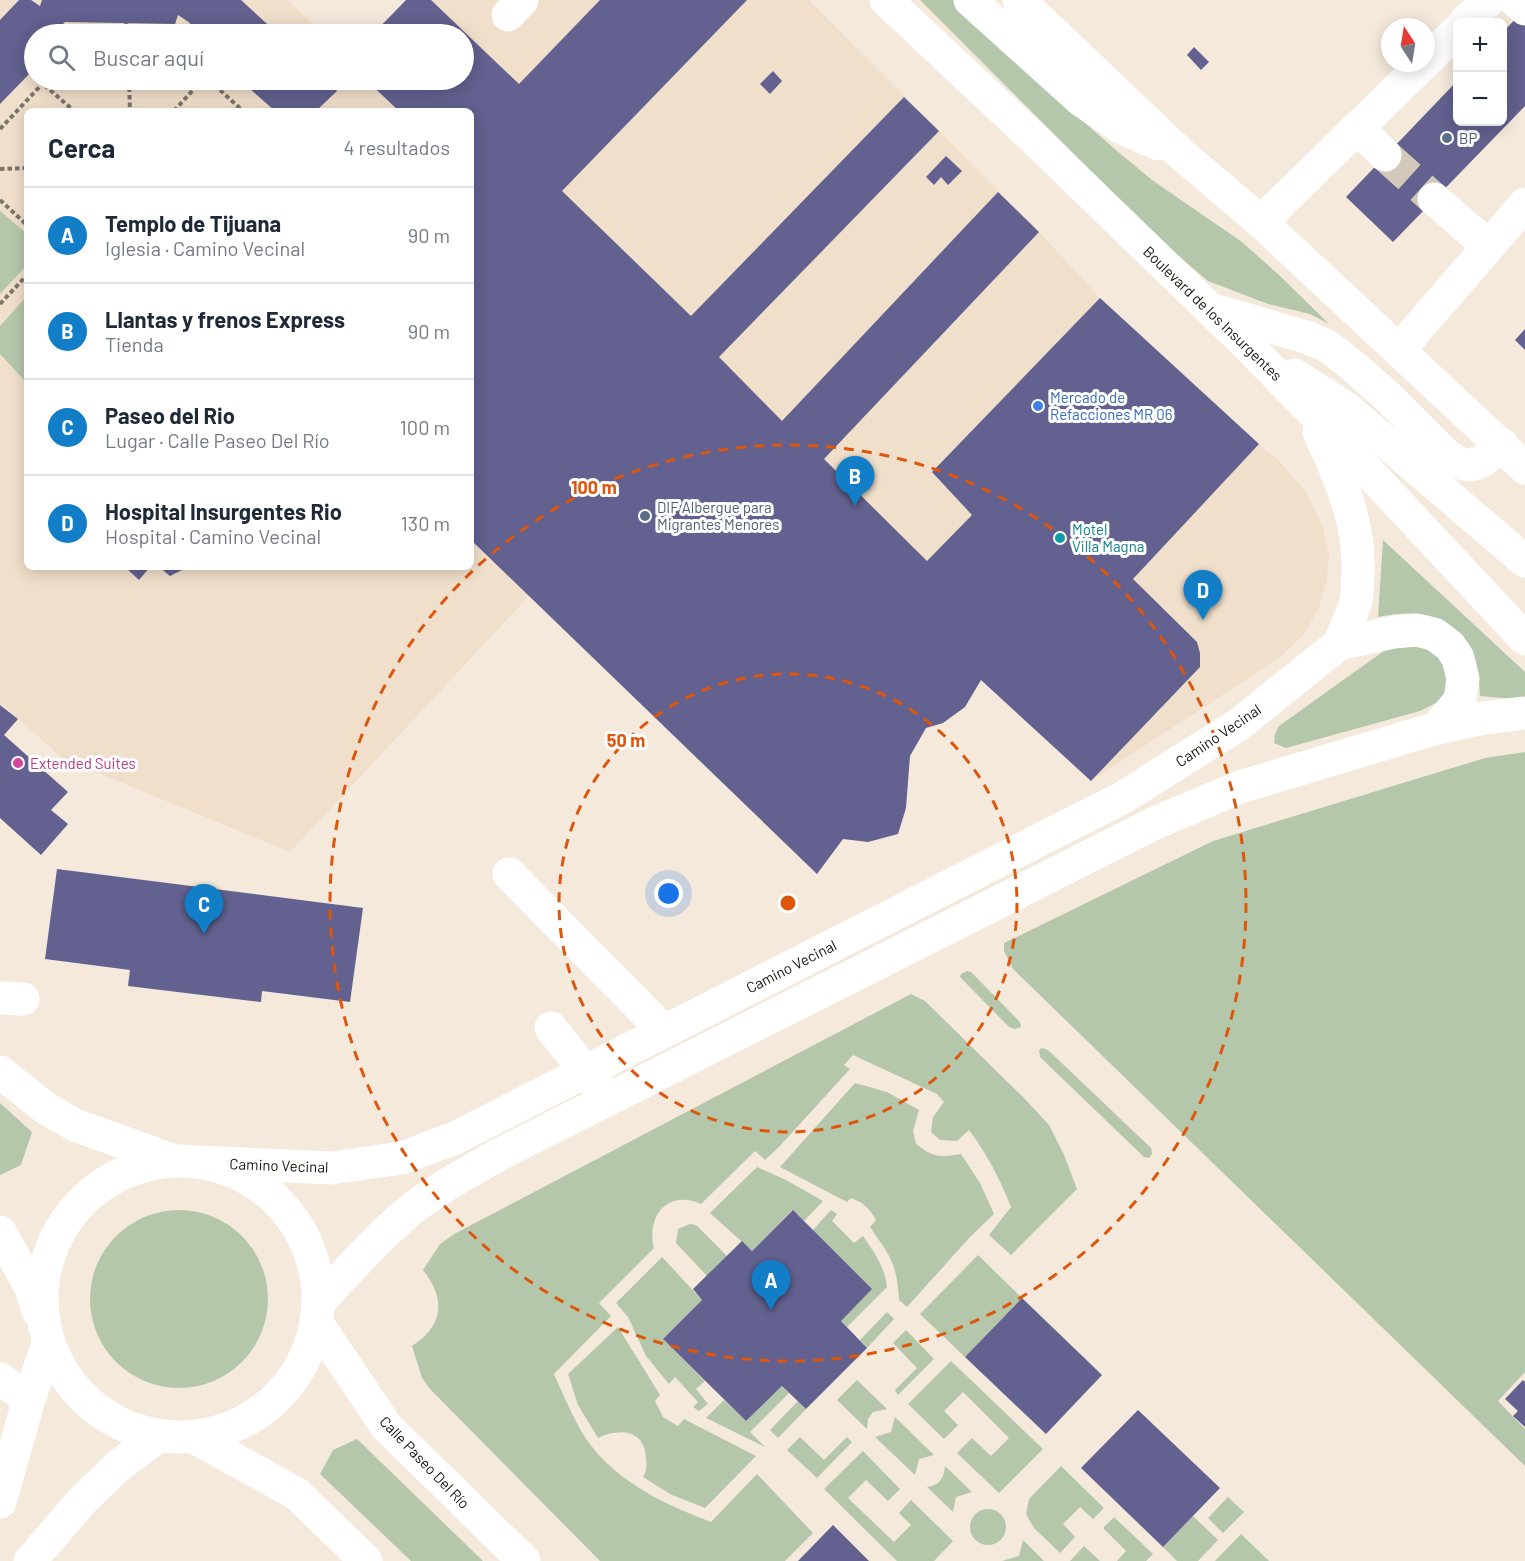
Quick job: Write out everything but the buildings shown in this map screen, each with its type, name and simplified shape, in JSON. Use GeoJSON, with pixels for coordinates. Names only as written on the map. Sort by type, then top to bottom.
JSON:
{"type":"FeatureCollection","features":[{"type":"Feature","properties":{"kind":"main road","name":"Boulevard de los Insurgentes"},"geometry":{"type":"LineString","coordinates":[[886,0],[1210,308],[1307,406],[1525,639]]}},
{"type":"Feature","properties":{"kind":"main road"},"geometry":{"type":"LineString","coordinates":[[970,0],[1081,100],[1122,129],[1181,154]]}},
{"type":"Feature","properties":{"kind":"main road"},"geometry":{"type":"LineString","coordinates":[[1019,0],[1181,154],[1261,222],[1525,468]]}},
{"type":"Feature","properties":{"kind":"main road"},"geometry":{"type":"LineString","coordinates":[[1470,18],[1489,0]]}},
{"type":"Feature","properties":{"kind":"main road"},"geometry":{"type":"LineString","coordinates":[[1515,0],[1525,9]]}},
{"type":"Feature","properties":{"kind":"main road"},"geometry":{"type":"LineString","coordinates":[[1435,52],[1453,35]]}},
{"type":"Feature","properties":{"kind":"main road"},"geometry":{"type":"LineString","coordinates":[[1261,222],[1415,72]]}},
{"type":"Feature","properties":{"kind":"main road"},"geometry":{"type":"LineString","coordinates":[[1357,128],[1385,155]]}},
{"type":"Feature","properties":{"kind":"main road"},"geometry":{"type":"LineString","coordinates":[[1434,199],[1488,246]]}},
{"type":"Feature","properties":{"kind":"main road"},"geometry":{"type":"LineString","coordinates":[[1399,350],[1525,204]]}},
{"type":"Feature","properties":{"kind":"main road"},"geometry":{"type":"LineString","coordinates":[[1210,308],[1306,337],[1328,346],[1386,395],[1447,456],[1456,462],[1467,467],[1477,465],[1502,445]]}},
{"type":"Feature","properties":{"kind":"main road"},"geometry":{"type":"LineString","coordinates":[[1245,343],[1345,407],[1525,561]]}},
{"type":"Feature","properties":{"kind":"main road"},"geometry":{"type":"LineString","coordinates":[[1307,406],[1342,483],[1356,534],[1357,599],[1339,644]]}},
{"type":"Feature","properties":{"kind":"main road"},"geometry":{"type":"LineString","coordinates":[[1339,644],[1416,630],[1434,634],[1450,646],[1458,658],[1463,679],[1461,700],[1437,728]]}},
{"type":"Feature","properties":{"kind":"main road","name":"Camino Vecinal"},"geometry":{"type":"LineString","coordinates":[[186,1161],[331,1167],[402,1158],[455,1138],[1124,797],[1238,725],[1339,644]]}},
{"type":"Feature","properties":{"kind":"main road"},"geometry":{"type":"LineString","coordinates":[[318,1312],[358,1260],[407,1213],[452,1181],[500,1154],[1174,814],[1240,787],[1437,728],[1484,718],[1525,713]]}},
{"type":"Feature","properties":{"kind":"main road"},"geometry":{"type":"LineString","coordinates":[[510,874],[664,1031]]}},
{"type":"Feature","properties":{"kind":"main road"},"geometry":{"type":"LineString","coordinates":[[551,1028],[607,1100]]}},
{"type":"Feature","properties":{"kind":"main road"},"geometry":{"type":"LineString","coordinates":[[0,1072],[47,1109],[75,1125],[186,1161],[238,1173],[272,1195],[298,1226],[314,1262],[318,1312],[306,1357],[286,1388],[260,1412],[228,1429],[194,1437],[158,1436],[122,1425],[90,1405],[64,1377],[45,1334],[31,1288],[0,1232]]}},
{"type":"Feature","properties":{"kind":"main road"},"geometry":{"type":"LineString","coordinates":[[0,1502],[45,1334],[41,1291],[47,1258],[61,1227],[82,1200],[109,1180],[140,1166],[186,1161]]}},
{"type":"Feature","properties":{"kind":"main road","name":"Calle Paseo Del Río"},"geometry":{"type":"LineString","coordinates":[[318,1312],[386,1426],[524,1561]]}},
{"type":"Feature","properties":{"kind":"main road"},"geometry":{"type":"LineString","coordinates":[[0,1379],[29,1399]]}},
{"type":"Feature","properties":{"kind":"main road"},"geometry":{"type":"LineString","coordinates":[[30,1561],[82,1501],[117,1467],[158,1436]]}},
{"type":"Feature","properties":{"kind":"main road"},"geometry":{"type":"LineString","coordinates":[[194,1437],[297,1494],[366,1561]]}},
{"type":"Feature","properties":{"kind":"path"},"geometry":{"type":"LineString","coordinates":[[0,129],[34,90]]}},
{"type":"Feature","properties":{"kind":"path"},"geometry":{"type":"LineString","coordinates":[[52,90],[71,108]]}},
{"type":"Feature","properties":{"kind":"path"},"geometry":{"type":"LineString","coordinates":[[129,90],[130,108]]}},
{"type":"Feature","properties":{"kind":"path"},"geometry":{"type":"LineString","coordinates":[[177,108],[193,90]]}},
{"type":"Feature","properties":{"kind":"path"},"geometry":{"type":"LineString","coordinates":[[220,90],[240,108]]}},
{"type":"Feature","properties":{"kind":"path"},"geometry":{"type":"LineString","coordinates":[[0,170],[24,168]]}},
{"type":"Feature","properties":{"kind":"path"},"geometry":{"type":"LineString","coordinates":[[0,200],[24,222]]}},
{"type":"Feature","properties":{"kind":"path"},"geometry":{"type":"LineString","coordinates":[[0,304],[24,278]]}},
{"type":"Feature","properties":{"kind":"shaded area"},"geometry":{"type":"Polygon","coordinates":[[[0,0],[288,0],[313,24],[24,24],[24,90],[474,90],[474,24],[383,24],[406,0],[809,0],[1039,232],[1100,298],[1146,340],[895,593],[474,114],[474,108],[24,108],[24,570],[474,570],[474,543],[529,596],[290,852],[62,758],[0,702],[0,0]]]}},
{"type":"Feature","properties":{"kind":"shaded area"},"geometry":{"type":"Polygon","coordinates":[[[1259,444],[1280,462],[1306,492],[1323,527],[1329,555],[1327,578],[1319,607],[1305,633],[1280,657],[1091,781],[1011,707],[1259,444]]]}},
{"type":"Feature","properties":{"kind":"green space"},"geometry":{"type":"Polygon","coordinates":[[[920,0],[956,0],[1117,151],[1152,180],[1242,242],[1329,324],[1310,314],[1268,304],[1208,281],[1161,241],[920,0]]]}},
{"type":"Feature","properties":{"kind":"green space"},"geometry":{"type":"Polygon","coordinates":[[[0,211],[24,231],[24,268],[0,294],[0,211]]]}},
{"type":"Feature","properties":{"kind":"green space"},"geometry":{"type":"Polygon","coordinates":[[[24,299],[24,380],[0,354],[0,326],[24,299]]]}},
{"type":"Feature","properties":{"kind":"green space"},"geometry":{"type":"Polygon","coordinates":[[[1383,540],[1525,672],[1525,700],[1480,696],[1478,673],[1464,638],[1452,626],[1438,618],[1421,614],[1378,617],[1383,540]]]}},
{"type":"Feature","properties":{"kind":"green space"},"geometry":{"type":"Polygon","coordinates":[[[1404,644],[1435,653],[1441,658],[1448,673],[1448,697],[1420,711],[1286,748],[1274,743],[1279,726],[1388,648],[1404,644]]]}},
{"type":"Feature","properties":{"kind":"green space"},"geometry":{"type":"Polygon","coordinates":[[[1525,752],[1525,1372],[1498,1401],[1525,1429],[1525,1466],[1013,969],[1004,951],[1004,943],[1213,841],[1485,758],[1525,752]]]}},
{"type":"Feature","properties":{"kind":"green space"},"geometry":{"type":"Polygon","coordinates":[[[967,971],[971,972],[1020,1022],[1021,1027],[1015,1029],[1009,1027],[960,977],[967,971]]]}},
{"type":"Feature","properties":{"kind":"green space"},"geometry":{"type":"Polygon","coordinates":[[[911,994],[925,1001],[1049,1125],[1077,1189],[1011,1255],[989,1235],[1011,1207],[993,1167],[969,1130],[957,1141],[940,1140],[931,1132],[933,1117],[944,1102],[937,1094],[853,1055],[844,1065],[850,1069],[765,1160],[755,1151],[701,1204],[679,1200],[662,1208],[653,1226],[654,1248],[599,1303],[611,1316],[554,1374],[576,1422],[592,1446],[605,1462],[637,1487],[711,1522],[757,1474],[813,1533],[785,1561],[600,1561],[430,1389],[422,1378],[412,1346],[430,1329],[436,1320],[438,1311],[435,1291],[423,1270],[440,1244],[456,1233],[911,994]]]}},
{"type":"Feature","properties":{"kind":"green space"},"geometry":{"type":"Polygon","coordinates":[[[1042,1048],[1048,1050],[1151,1148],[1152,1154],[1149,1158],[1144,1157],[1040,1057],[1039,1050],[1042,1048]]]}},
{"type":"Feature","properties":{"kind":"green space"},"geometry":{"type":"Polygon","coordinates":[[[855,1083],[887,1092],[919,1110],[913,1131],[916,1144],[927,1152],[937,1155],[961,1154],[980,1183],[994,1214],[970,1237],[907,1307],[899,1300],[894,1268],[883,1245],[870,1227],[876,1220],[868,1209],[851,1198],[847,1202],[780,1167],[855,1083]]]}},
{"type":"Feature","properties":{"kind":"green space"},"geometry":{"type":"Polygon","coordinates":[[[0,1103],[32,1132],[21,1165],[0,1175],[0,1103]]]}},
{"type":"Feature","properties":{"kind":"green space"},"geometry":{"type":"Polygon","coordinates":[[[757,1167],[823,1201],[804,1221],[792,1210],[752,1251],[710,1213],[757,1167]]]}},
{"type":"Feature","properties":{"kind":"green space"},"geometry":{"type":"Polygon","coordinates":[[[179,1210],[213,1217],[242,1236],[261,1265],[268,1299],[261,1333],[242,1362],[213,1381],[179,1388],[145,1381],[116,1362],[97,1333],[90,1299],[97,1265],[116,1236],[145,1217],[179,1210]]]}},
{"type":"Feature","properties":{"kind":"green space"},"geometry":{"type":"Polygon","coordinates":[[[831,1210],[837,1214],[832,1221],[854,1243],[863,1236],[875,1254],[886,1279],[887,1287],[847,1327],[841,1321],[813,1230],[831,1210]]]}},
{"type":"Feature","properties":{"kind":"green space"},"geometry":{"type":"Polygon","coordinates":[[[690,1224],[696,1225],[727,1256],[707,1276],[676,1243],[678,1229],[690,1224]]]}},
{"type":"Feature","properties":{"kind":"green space"},"geometry":{"type":"Polygon","coordinates":[[[978,1255],[1022,1298],[965,1357],[920,1314],[978,1255]]]}},
{"type":"Feature","properties":{"kind":"green space"},"geometry":{"type":"Polygon","coordinates":[[[662,1257],[702,1300],[663,1339],[705,1381],[696,1389],[708,1404],[699,1411],[693,1407],[698,1402],[675,1377],[669,1384],[646,1356],[628,1317],[616,1303],[662,1257]]]}},
{"type":"Feature","properties":{"kind":"green space"},"geometry":{"type":"Polygon","coordinates":[[[887,1312],[894,1319],[867,1348],[860,1340],[887,1312]]]}},
{"type":"Feature","properties":{"kind":"green space"},"geometry":{"type":"Polygon","coordinates":[[[618,1327],[660,1395],[655,1401],[663,1417],[678,1426],[684,1419],[756,1456],[705,1508],[672,1495],[643,1477],[647,1463],[641,1441],[636,1436],[622,1432],[598,1438],[578,1405],[568,1374],[618,1327]]]}},
{"type":"Feature","properties":{"kind":"green space"},"geometry":{"type":"Polygon","coordinates":[[[906,1330],[934,1359],[898,1395],[895,1390],[917,1368],[893,1343],[906,1330]]]}},
{"type":"Feature","properties":{"kind":"green space"},"geometry":{"type":"Polygon","coordinates":[[[951,1361],[1043,1449],[999,1493],[957,1453],[972,1438],[991,1456],[1009,1438],[963,1392],[944,1411],[958,1425],[944,1439],[908,1404],[951,1361]]]}},
{"type":"Feature","properties":{"kind":"green space"},"geometry":{"type":"Polygon","coordinates":[[[857,1380],[887,1409],[873,1412],[868,1419],[867,1429],[837,1400],[857,1380]]]}},
{"type":"Feature","properties":{"kind":"green space"},"geometry":{"type":"Polygon","coordinates":[[[782,1386],[789,1393],[750,1432],[765,1447],[706,1418],[724,1400],[746,1421],[782,1386]]]}},
{"type":"Feature","properties":{"kind":"green space"},"geometry":{"type":"Polygon","coordinates":[[[798,1401],[806,1409],[778,1438],[770,1430],[798,1401]]]}},
{"type":"Feature","properties":{"kind":"green space"},"geometry":{"type":"Polygon","coordinates":[[[895,1417],[934,1455],[919,1459],[915,1475],[875,1437],[891,1432],[895,1417]]]}},
{"type":"Feature","properties":{"kind":"green space"},"geometry":{"type":"Polygon","coordinates":[[[800,1437],[824,1460],[847,1437],[852,1442],[817,1478],[787,1450],[800,1437]]]}},
{"type":"Feature","properties":{"kind":"green space"},"geometry":{"type":"Polygon","coordinates":[[[357,1439],[483,1561],[411,1561],[320,1474],[333,1450],[357,1439]]]}},
{"type":"Feature","properties":{"kind":"green space"},"geometry":{"type":"Polygon","coordinates":[[[863,1451],[900,1489],[888,1501],[866,1480],[848,1498],[894,1542],[911,1525],[899,1513],[911,1500],[953,1541],[934,1561],[897,1561],[824,1489],[863,1451]]]}},
{"type":"Feature","properties":{"kind":"green space"},"geometry":{"type":"Polygon","coordinates":[[[945,1466],[972,1492],[956,1497],[953,1512],[927,1487],[935,1485],[940,1480],[945,1466]]]}},
{"type":"Feature","properties":{"kind":"green space"},"geometry":{"type":"Polygon","coordinates":[[[1061,1466],[1104,1508],[1093,1519],[1080,1507],[1063,1524],[1075,1537],[1060,1553],[1034,1528],[1026,1514],[1029,1499],[1061,1466]]]}},
{"type":"Feature","properties":{"kind":"green space"},"geometry":{"type":"Polygon","coordinates":[[[1228,1497],[1244,1512],[1223,1533],[1208,1518],[1228,1497]]]}},
{"type":"Feature","properties":{"kind":"green space"},"geometry":{"type":"Polygon","coordinates":[[[988,1509],[1001,1514],[1006,1527],[1001,1540],[988,1545],[975,1540],[970,1527],[975,1514],[988,1509]]]}},
{"type":"Feature","properties":{"kind":"green space"},"geometry":{"type":"Polygon","coordinates":[[[1193,1516],[1218,1540],[1198,1561],[1177,1561],[1163,1547],[1193,1516]]]}},
{"type":"Feature","properties":{"kind":"green space"},"geometry":{"type":"Polygon","coordinates":[[[1114,1517],[1153,1554],[1146,1561],[1117,1561],[1126,1551],[1103,1528],[1114,1517]]]}},
{"type":"Feature","properties":{"kind":"green space"},"geometry":{"type":"Polygon","coordinates":[[[1241,1534],[1269,1561],[1215,1561],[1241,1534]]]}},
{"type":"Feature","properties":{"kind":"green space"},"geometry":{"type":"Polygon","coordinates":[[[1023,1540],[1044,1561],[1002,1561],[1019,1556],[1023,1540]]]}},
{"type":"Feature","properties":{"kind":"green space"},"geometry":{"type":"Polygon","coordinates":[[[1084,1546],[1100,1561],[1070,1561],[1084,1546]]]}},
{"type":"Feature","properties":{"kind":"tunnel"},"geometry":{"type":"LineString","coordinates":[[1385,155],[1434,199]]}},
{"type":"Feature","properties":{"kind":"place","name":"BP"},"geometry":{"type":"Point","coordinates":[1447,138]}},
{"type":"Feature","properties":{"kind":"place","name":"Mercado de Refacciones MR 06"},"geometry":{"type":"Point","coordinates":[1038,406]}},
{"type":"Feature","properties":{"kind":"place","name":"Llantas y frenos Express"},"geometry":{"type":"Point","coordinates":[855,506]}},
{"type":"Feature","properties":{"kind":"place","name":"DIF Albergue para Migrantes Menores"},"geometry":{"type":"Point","coordinates":[645,516]}},
{"type":"Feature","properties":{"kind":"place","name":"Motel Villa Magna"},"geometry":{"type":"Point","coordinates":[1060,538]}},
{"type":"Feature","properties":{"kind":"place","name":"Hospital Insurgentes Rio"},"geometry":{"type":"Point","coordinates":[1203,620]}},
{"type":"Feature","properties":{"kind":"place","name":"Extended Suites"},"geometry":{"type":"Point","coordinates":[18,763]}},
{"type":"Feature","properties":{"kind":"place","name":"Paseo del Rio"},"geometry":{"type":"Point","coordinates":[204,934]}},
{"type":"Feature","properties":{"kind":"place","name":"Templo de Tijuana"},"geometry":{"type":"Point","coordinates":[771,1310]}}]}
